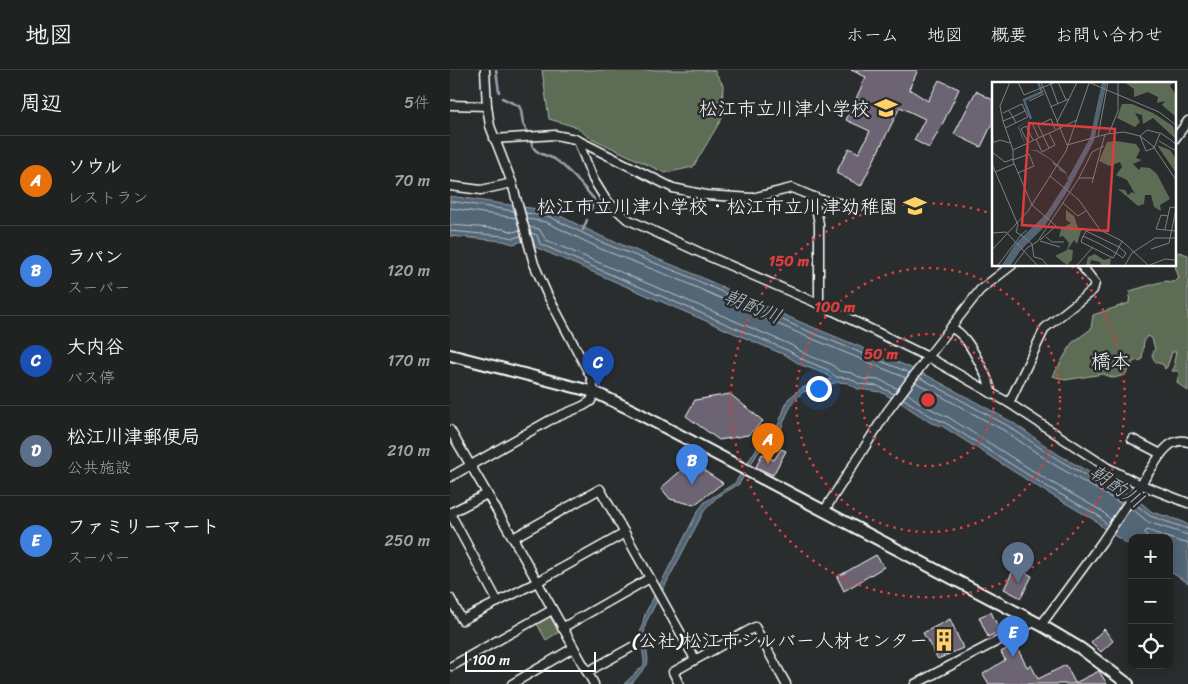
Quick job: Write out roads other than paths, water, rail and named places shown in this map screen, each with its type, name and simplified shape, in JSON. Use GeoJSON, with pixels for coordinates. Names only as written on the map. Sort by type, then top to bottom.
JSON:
{"type":"FeatureCollection","features":[{"type":"Feature","properties":{"kind":"street"},"geometry":{"type":"LineString","coordinates":[[450,477],[550,420],[583,406],[591,400],[594,392],[590,377],[547,294],[534,264],[512,183],[494,139],[487,106],[485,70]]}},
{"type":"Feature","properties":{"kind":"street"},"geometry":{"type":"LineString","coordinates":[[450,105],[487,106]]}},
{"type":"Feature","properties":{"kind":"street"},"geometry":{"type":"LineString","coordinates":[[1176,137],[1188,121]]}},
{"type":"Feature","properties":{"kind":"street"},"geometry":{"type":"LineString","coordinates":[[494,139],[555,135],[578,141],[672,188],[706,195],[752,198],[792,188],[814,197],[851,206]]}},
{"type":"Feature","properties":{"kind":"street"},"geometry":{"type":"LineString","coordinates":[[578,141],[593,179],[606,200],[627,220],[819,304],[1009,402],[1137,487],[1188,503]]}},
{"type":"Feature","properties":{"kind":"street"},"geometry":{"type":"LineString","coordinates":[[450,186],[481,190],[512,183]]}},
{"type":"Feature","properties":{"kind":"street"},"geometry":{"type":"LineString","coordinates":[[814,197],[819,224],[819,304]]}},
{"type":"Feature","properties":{"kind":"street"},"geometry":{"type":"LineString","coordinates":[[824,511],[887,412],[926,359],[980,290],[1011,266]]}},
{"type":"Feature","properties":{"kind":"street"},"geometry":{"type":"LineString","coordinates":[[1009,402],[1045,328],[1093,290],[1095,283],[1082,266]]}},
{"type":"Feature","properties":{"kind":"street"},"geometry":{"type":"LineString","coordinates":[[951,327],[963,336],[969,344],[990,383],[991,392]]}},
{"type":"Feature","properties":{"kind":"street"},"geometry":{"type":"LineString","coordinates":[[450,356],[594,392],[1038,623],[1080,648],[1128,684]]}},
{"type":"Feature","properties":{"kind":"street"},"geometry":{"type":"LineString","coordinates":[[450,430],[513,538],[593,684]]}},
{"type":"Feature","properties":{"kind":"street"},"geometry":{"type":"LineString","coordinates":[[1132,439],[1161,454]]}},
{"type":"Feature","properties":{"kind":"street"},"geometry":{"type":"LineString","coordinates":[[915,684],[1038,623],[1102,542],[1137,487],[1161,454],[1169,445],[1177,441],[1188,442]]}},
{"type":"Feature","properties":{"kind":"street"},"geometry":{"type":"LineString","coordinates":[[513,538],[600,489],[696,660]]}},
{"type":"Feature","properties":{"kind":"street"},"geometry":{"type":"LineString","coordinates":[[487,494],[450,513],[498,602]]}},
{"type":"Feature","properties":{"kind":"street"},"geometry":{"type":"LineString","coordinates":[[450,598],[462,620],[537,582],[625,533]]}},
{"type":"Feature","properties":{"kind":"street"},"geometry":{"type":"LineString","coordinates":[[562,628],[650,578]]}},
{"type":"Feature","properties":{"kind":"street"},"geometry":{"type":"LineString","coordinates":[[452,666],[552,610]]}},
{"type":"Feature","properties":{"kind":"street"},"geometry":{"type":"LineString","coordinates":[[679,684],[673,672],[755,627],[786,684]]}},
{"type":"Feature","properties":{"kind":"street"},"geometry":{"type":"LineString","coordinates":[[588,672],[632,647]]}},
{"type":"Feature","properties":{"kind":"street"},"geometry":{"type":"LineString","coordinates":[[512,684],[574,648]]}},
{"type":"Feature","properties":{"kind":"water","name":"朝酌川"},"geometry":{"type":"Polygon","coordinates":[[[450,196],[550,211],[605,238],[685,270],[800,322],[909,367],[1012,422],[1059,455],[1138,500],[1152,512],[1188,525],[1188,583],[1173,574],[1173,534],[1128,534],[1128,544],[1103,528],[1096,521],[942,426],[931,423],[901,403],[881,392],[858,389],[848,383],[838,382],[803,392],[789,409],[775,445],[759,451],[739,484],[716,498],[704,511],[646,622],[644,633],[647,665],[633,682],[624,684],[644,665],[640,634],[645,614],[698,511],[705,502],[735,483],[757,448],[772,441],[788,399],[802,388],[831,379],[826,374],[801,365],[787,356],[535,247],[533,238],[513,244],[503,241],[450,236],[450,196]]]}},
{"type":"Feature","properties":{"kind":"waterway"},"geometry":{"type":"LineString","coordinates":[[496,70],[499,92]]}},
{"type":"Feature","properties":{"kind":"waterway"},"geometry":{"type":"LineString","coordinates":[[502,98],[519,106],[523,124],[529,135]]}},
{"type":"Feature","properties":{"kind":"waterway"},"geometry":{"type":"LineString","coordinates":[[531,141],[534,149],[565,167],[594,199],[591,210]]}},
{"type":"Feature","properties":{"kind":"waterway"},"geometry":{"type":"LineString","coordinates":[[583,230],[587,220]]}},
{"type":"Feature","properties":{"kind":"place","name":"松江市立川津小学校"},"geometry":{"type":"Point","coordinates":[886,108]}},
{"type":"Feature","properties":{"kind":"place","name":"松江市立川津小学校・松江市立川津幼稚園"},"geometry":{"type":"Point","coordinates":[915,206]}},
{"type":"Feature","properties":{"kind":"place","name":"大内谷"},"geometry":{"type":"Point","coordinates":[598,387]}},
{"type":"Feature","properties":{"kind":"place","name":"ソウル"},"geometry":{"type":"Point","coordinates":[768,464]}},
{"type":"Feature","properties":{"kind":"place","name":"ラパン"},"geometry":{"type":"Point","coordinates":[692,485]}},
{"type":"Feature","properties":{"kind":"place","name":"松江川津郵便局"},"geometry":{"type":"Point","coordinates":[1018,583]}},
{"type":"Feature","properties":{"kind":"place","name":"(公社)松江市シルバー人材センター"},"geometry":{"type":"Point","coordinates":[944,640]}},
{"type":"Feature","properties":{"kind":"place","name":"ファミリーマート"},"geometry":{"type":"Point","coordinates":[1013,657]}},
{"type":"Feature","properties":{"kind":"district","name":"橋本"},"geometry":{"type":"Point","coordinates":[1111,361]}}]}
